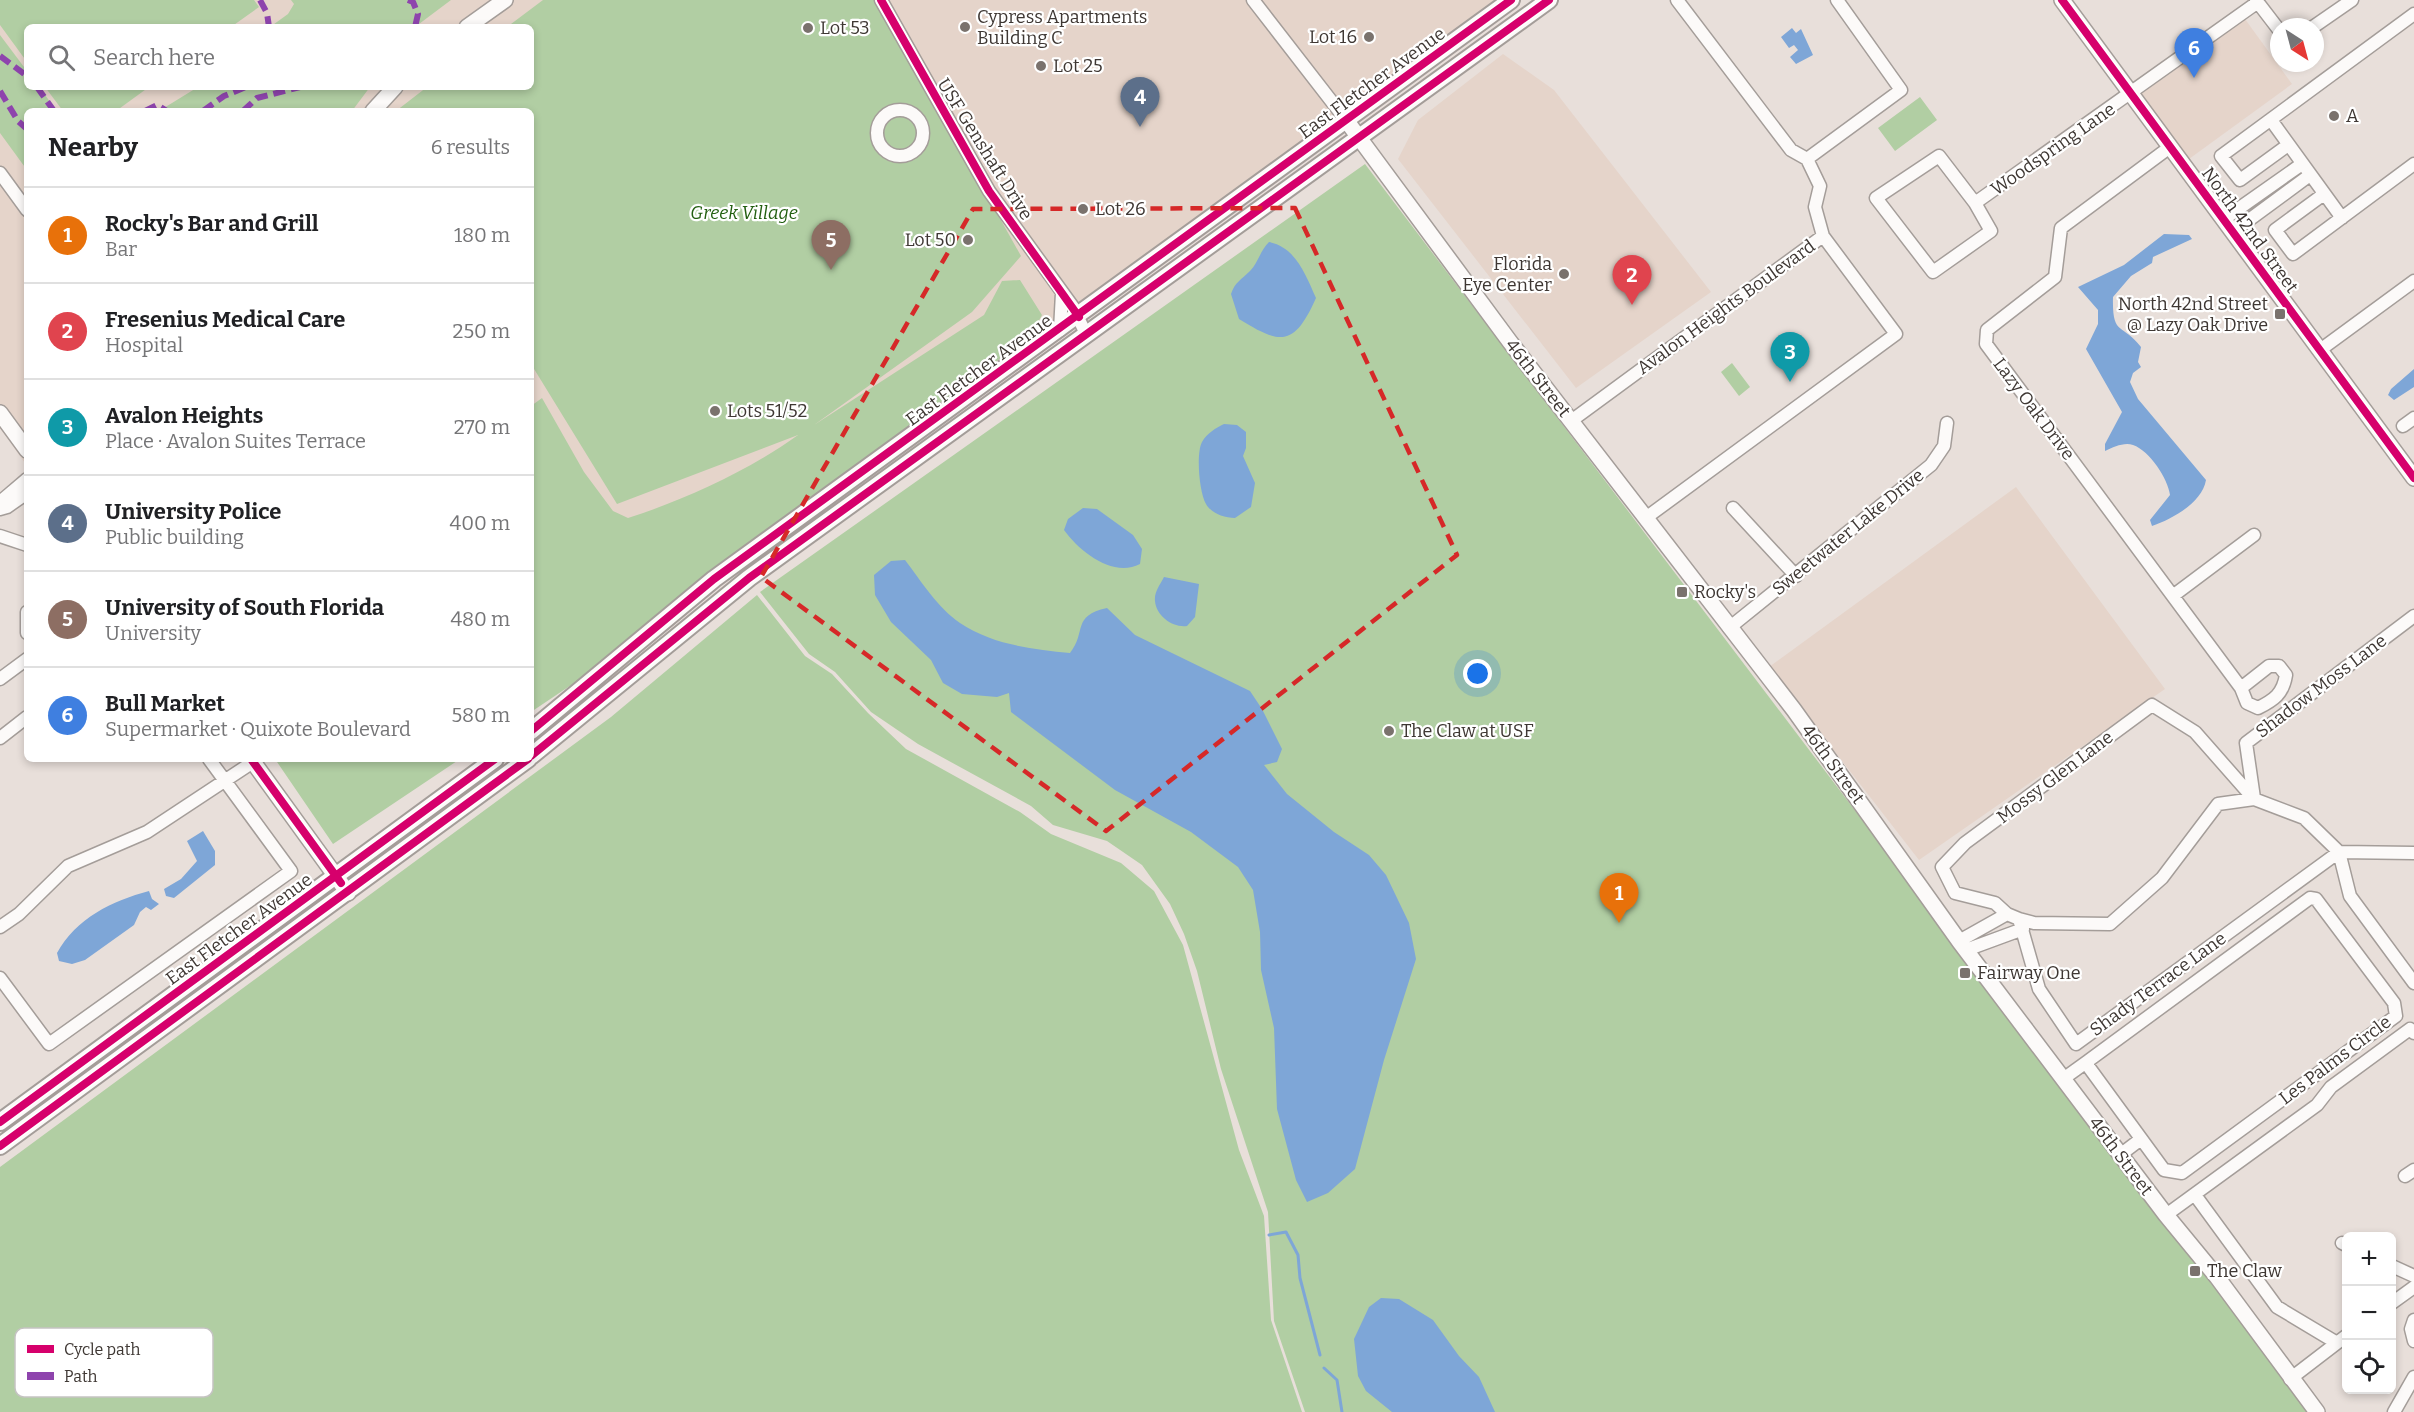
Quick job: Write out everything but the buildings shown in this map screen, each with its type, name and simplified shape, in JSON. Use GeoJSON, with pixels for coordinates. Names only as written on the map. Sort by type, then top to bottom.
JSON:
{"type":"FeatureCollection","features":[{"type":"Feature","properties":{"kind":"main road","name":"East Fletcher Avenue"},"geometry":{"type":"LineString","coordinates":[[534,729],[714,579],[1060,330],[1076,312],[1511,0]]}},
{"type":"Feature","properties":{"kind":"main road","name":"East Fletcher Avenue"},"geometry":{"type":"LineString","coordinates":[[534,754],[749,578],[1549,0]]}},
{"type":"Feature","properties":{"kind":"main road","name":"East Fletcher Avenue"},"geometry":{"type":"LineString","coordinates":[[0,1122],[491,762]]}},
{"type":"Feature","properties":{"kind":"main road","name":"East Fletcher Avenue"},"geometry":{"type":"LineString","coordinates":[[0,1146],[524,762]]}},
{"type":"Feature","properties":{"kind":"street"},"geometry":{"type":"LineString","coordinates":[[471,24],[505,0]]}},
{"type":"Feature","properties":{"kind":"street","name":"USF Genshaft Drive"},"geometry":{"type":"LineString","coordinates":[[881,0],[989,191],[1076,312],[1086,334]]}},
{"type":"Feature","properties":{"kind":"street"},"geometry":{"type":"LineString","coordinates":[[1253,0],[1346,120]]}},
{"type":"Feature","properties":{"kind":"street","name":"Avalon Heights Boulevard"},"geometry":{"type":"LineString","coordinates":[[1571,420],[1823,236],[1815,207],[1820,186],[1807,159],[1791,150],[1677,0]]}},
{"type":"Feature","properties":{"kind":"street"},"geometry":{"type":"LineString","coordinates":[[1807,159],[1901,90],[1837,0]]}},
{"type":"Feature","properties":{"kind":"street","name":"North 42nd Street"},"geometry":{"type":"LineString","coordinates":[[2062,0],[2414,478]]}},
{"type":"Feature","properties":{"kind":"street"},"geometry":{"type":"LineString","coordinates":[[2324,19],[2352,0]]}},
{"type":"Feature","properties":{"kind":"street"},"geometry":{"type":"LineString","coordinates":[[2257,1],[2270,18]]}},
{"type":"Feature","properties":{"kind":"street","name":"Woodspring Lane"},"geometry":{"type":"LineString","coordinates":[[1975,203],[2131,94],[2257,1]]}},
{"type":"Feature","properties":{"kind":"street"},"geometry":{"type":"LineString","coordinates":[[2288,145],[2240,180],[2222,156],[2414,14]]}},
{"type":"Feature","properties":{"kind":"street"},"geometry":{"type":"LineString","coordinates":[[376,108],[392,90]]}},
{"type":"Feature","properties":{"kind":"street"},"geometry":{"type":"LineString","coordinates":[[921,120],[940,107]]}},
{"type":"Feature","properties":{"kind":"street","name":"46th Street"},"geometry":{"type":"LineString","coordinates":[[1346,120],[1510,342],[1801,719],[1962,945],[2166,1215],[2217,1277],[2317,1412]]}},
{"type":"Feature","properties":{"kind":"street"},"geometry":{"type":"LineString","coordinates":[[2271,120],[2342,218]]}},
{"type":"Feature","properties":{"kind":"street","name":"Lazy Oak Drive"},"geometry":{"type":"LineString","coordinates":[[2170,147],[2061,228],[2055,277],[1987,330],[1986,344],[2241,688]]}},
{"type":"Feature","properties":{"kind":"street","name":"Woodspring Lane"},"geometry":{"type":"LineString","coordinates":[[1939,156],[1975,203],[1991,231],[1933,272],[1876,198],[1939,156]]}},
{"type":"Feature","properties":{"kind":"street"},"geometry":{"type":"LineString","coordinates":[[2229,225],[2302,164]]}},
{"type":"Feature","properties":{"kind":"street"},"geometry":{"type":"LineString","coordinates":[[2324,194],[2275,230],[2293,254],[2414,164]]}},
{"type":"Feature","properties":{"kind":"street"},"geometry":{"type":"LineString","coordinates":[[0,173],[24,206]]}},
{"type":"Feature","properties":{"kind":"street"},"geometry":{"type":"LineString","coordinates":[[2229,225],[2310,176]]}},
{"type":"Feature","properties":{"kind":"street"},"geometry":{"type":"LineString","coordinates":[[1647,517],[1896,334],[1823,236]]}},
{"type":"Feature","properties":{"kind":"street"},"geometry":{"type":"LineString","coordinates":[[2320,350],[2414,281]]}},
{"type":"Feature","properties":{"kind":"street"},"geometry":{"type":"LineString","coordinates":[[1060,330],[1062,293]]}},
{"type":"Feature","properties":{"kind":"street"},"geometry":{"type":"LineString","coordinates":[[0,413],[24,446]]}},
{"type":"Feature","properties":{"kind":"street","name":"Sweetwater Lake Drive"},"geometry":{"type":"LineString","coordinates":[[1729,627],[1796,576],[1932,465],[1944,446],[1947,423]]}},
{"type":"Feature","properties":{"kind":"street"},"geometry":{"type":"LineString","coordinates":[[0,502],[1,498],[24,481]]}},
{"type":"Feature","properties":{"kind":"street"},"geometry":{"type":"LineString","coordinates":[[0,509],[7,507],[24,494]]}},
{"type":"Feature","properties":{"kind":"street"},"geometry":{"type":"LineString","coordinates":[[1733,508],[1796,576]]}},
{"type":"Feature","properties":{"kind":"street"},"geometry":{"type":"LineString","coordinates":[[2174,595],[2254,535]]}},
{"type":"Feature","properties":{"kind":"street"},"geometry":{"type":"LineString","coordinates":[[0,536],[24,543]]}},
{"type":"Feature","properties":{"kind":"street","name":"Shadow Moss Lane"},"geometry":{"type":"LineString","coordinates":[[2254,799],[2246,743],[2414,616]]}},
{"type":"Feature","properties":{"kind":"street"},"geometry":{"type":"LineString","coordinates":[[0,679],[24,661]]}},
{"type":"Feature","properties":{"kind":"street","name":"Mossy Glen Lane"},"geometry":{"type":"LineString","coordinates":[[2022,927],[1995,903],[1955,893],[1942,867],[1965,843],[2152,705],[2195,732],[2254,799]]}},
{"type":"Feature","properties":{"kind":"street"},"geometry":{"type":"LineString","coordinates":[[0,738],[24,719]]}},
{"type":"Feature","properties":{"kind":"street"},"geometry":{"type":"LineString","coordinates":[[0,978],[49,1044],[291,871],[211,762]]}},
{"type":"Feature","properties":{"kind":"street"},"geometry":{"type":"LineString","coordinates":[[0,927],[19,914],[68,866],[147,832],[225,782],[251,762]]}},
{"type":"Feature","properties":{"kind":"street"},"geometry":{"type":"LineString","coordinates":[[253,762],[348,893]]}},
{"type":"Feature","properties":{"kind":"street"},"geometry":{"type":"LineString","coordinates":[[1962,945],[2034,923],[2110,924],[2162,878],[2218,804],[2254,799],[2304,818],[2338,852],[2350,896],[2414,983]]}},
{"type":"Feature","properties":{"kind":"street"},"geometry":{"type":"LineString","coordinates":[[2338,852],[2414,853]]}},
{"type":"Feature","properties":{"kind":"street","name":"Shady Terrace Lane"},"geometry":{"type":"LineString","coordinates":[[2022,927],[2039,989],[2076,1044],[2338,852]]}},
{"type":"Feature","properties":{"kind":"street","name":"Les Palms Circle"},"geometry":{"type":"LineString","coordinates":[[2063,1079],[2310,898],[2316,899],[2394,1003],[2396,1016],[2182,1173],[2164,1170],[2088,1066],[2088,1062]]}},
{"type":"Feature","properties":{"kind":"street"},"geometry":{"type":"LineString","coordinates":[[1962,945],[2007,914]]}},
{"type":"Feature","properties":{"kind":"street"},"geometry":{"type":"LineString","coordinates":[[2166,1215],[2317,1105],[2331,1087],[2412,1031],[2396,1016]]}},
{"type":"Feature","properties":{"kind":"street"},"geometry":{"type":"LineString","coordinates":[[2120,1155],[2141,1138]]}},
{"type":"Feature","properties":{"kind":"street"},"geometry":{"type":"LineString","coordinates":[[2195,1195],[2277,1307],[2342,1340],[2290,1378]]}},
{"type":"Feature","properties":{"kind":"street"},"geometry":{"type":"LineString","coordinates":[[2396,1268],[2414,1276]]}},
{"type":"Feature","properties":{"kind":"street"},"geometry":{"type":"LineString","coordinates":[[2396,1300],[2414,1287]]}},
{"type":"Feature","properties":{"kind":"street"},"geometry":{"type":"LineString","coordinates":[[2414,1320],[2411,1329],[2414,1341]]}},
{"type":"Feature","properties":{"kind":"street"},"geometry":{"type":"LineString","coordinates":[[2394,1412],[2414,1377]]}},
{"type":"Feature","properties":{"kind":"highlighted area"},"geometry":{"type":"Polygon","coordinates":[[[1295,208],[1457,555],[1106,831],[761,577],[973,209],[1295,208]]]}},
{"type":"Feature","properties":{"kind":"shaded area"},"geometry":{"type":"Polygon","coordinates":[[[0,0],[1503,0],[534,702],[534,108],[24,108],[24,462],[0,428],[0,0]]]}},
{"type":"Feature","properties":{"kind":"shaded area"},"geometry":{"type":"Polygon","coordinates":[[[2245,19],[2270,54],[2270,72],[2283,72],[2292,84],[2189,159],[2141,94],[2245,19]]]}},
{"type":"Feature","properties":{"kind":"shaded area"},"geometry":{"type":"Polygon","coordinates":[[[1503,54],[1554,90],[1711,292],[1576,388],[1398,159],[1418,120],[1503,54]]]}},
{"type":"Feature","properties":{"kind":"shaded area"},"geometry":{"type":"Polygon","coordinates":[[[2016,487],[2165,689],[1919,860],[1769,667],[2016,487]]]}},
{"type":"Feature","properties":{"kind":"green space"},"geometry":{"type":"Polygon","coordinates":[[[0,0],[254,0],[259,7],[235,24],[24,24],[24,58],[0,25],[0,0]]]}},
{"type":"Feature","properties":{"kind":"green space"},"geometry":{"type":"Polygon","coordinates":[[[291,0],[451,0],[419,24],[274,24],[288,14],[294,4],[291,0]]]}},
{"type":"Feature","properties":{"kind":"green space","name":"Greek Village"},"geometry":{"type":"Polygon","coordinates":[[[543,0],[878,0],[1021,256],[972,312],[814,425],[984,315],[1002,281],[1020,280],[1042,315],[1031,335],[592,671],[534,710],[534,404],[542,398],[584,472],[613,511],[628,518],[716,483],[759,460],[798,435],[617,504],[534,369],[534,108],[400,108],[423,90],[534,90],[534,24],[511,24],[543,0]]]}},
{"type":"Feature","properties":{"kind":"green space"},"geometry":{"type":"Polygon","coordinates":[[[0,35],[24,67],[24,90],[41,90],[55,108],[24,108],[24,166],[0,133],[0,35]]]}},
{"type":"Feature","properties":{"kind":"green space"},"geometry":{"type":"Polygon","coordinates":[[[47,90],[145,90],[120,108],[61,108],[47,90]]]}},
{"type":"Feature","properties":{"kind":"green space"},"geometry":{"type":"Polygon","coordinates":[[[193,90],[368,90],[354,108],[164,108],[193,90]]]}},
{"type":"Feature","properties":{"kind":"green space"},"geometry":{"type":"Polygon","coordinates":[[[1920,97],[1937,120],[1895,151],[1878,128],[1920,97]]]}},
{"type":"Feature","properties":{"kind":"green space"},"geometry":{"type":"Polygon","coordinates":[[[1365,164],[2311,1412],[1305,1412],[1274,1321],[1268,1212],[1221,1069],[1197,971],[1170,904],[1142,865],[1107,841],[1053,825],[1031,806],[918,744],[871,712],[835,672],[809,654],[760,592],[1365,164]]]}},
{"type":"Feature","properties":{"kind":"green space"},"geometry":{"type":"Polygon","coordinates":[[[1732,363],[1750,387],[1739,396],[1721,372],[1732,363]]]}},
{"type":"Feature","properties":{"kind":"green space"},"geometry":{"type":"Polygon","coordinates":[[[757,595],[805,656],[832,674],[906,749],[1020,812],[1051,834],[1121,863],[1154,891],[1183,945],[1239,1150],[1264,1216],[1271,1320],[1302,1412],[0,1412],[0,1167],[611,717],[757,595]]]}},
{"type":"Feature","properties":{"kind":"green space"},"geometry":{"type":"Polygon","coordinates":[[[277,762],[456,762],[333,844],[277,762]]]}},
{"type":"Feature","properties":{"kind":"water"},"geometry":{"type":"Polygon","coordinates":[[[1792,28],[1796,33],[1801,29],[1813,55],[1796,64],[1790,57],[1798,50],[1794,45],[1789,48],[1781,37],[1792,28]]]}},
{"type":"Feature","properties":{"kind":"water"},"geometry":{"type":"Polygon","coordinates":[[[2164,234],[2189,235],[2192,239],[2153,257],[2152,263],[2131,276],[2113,297],[2114,318],[2116,324],[2141,347],[2138,362],[2141,367],[2133,373],[2130,382],[2138,399],[2206,480],[2199,496],[2185,509],[2152,526],[2150,520],[2170,495],[2169,489],[2152,459],[2139,448],[2126,444],[2105,451],[2105,444],[2122,412],[2086,349],[2098,324],[2098,310],[2078,287],[2124,265],[2164,234]]]}},
{"type":"Feature","properties":{"kind":"water"},"geometry":{"type":"Polygon","coordinates":[[[1269,242],[1278,245],[1293,256],[1304,272],[1316,298],[1301,326],[1285,337],[1266,334],[1239,319],[1231,294],[1236,284],[1253,268],[1269,242]]]}},
{"type":"Feature","properties":{"kind":"water"},"geometry":{"type":"Polygon","coordinates":[[[2414,369],[2414,387],[2394,400],[2388,395],[2391,389],[2414,369]]]}},
{"type":"Feature","properties":{"kind":"water"},"geometry":{"type":"Polygon","coordinates":[[[1224,424],[1237,425],[1246,432],[1246,448],[1243,456],[1255,483],[1251,507],[1235,518],[1218,514],[1208,507],[1200,482],[1199,455],[1202,442],[1209,433],[1224,424]]]}},
{"type":"Feature","properties":{"kind":"water"},"geometry":{"type":"Polygon","coordinates":[[[1083,508],[1097,509],[1133,535],[1142,549],[1140,564],[1119,568],[1108,565],[1079,547],[1064,530],[1068,519],[1083,508]]]}},
{"type":"Feature","properties":{"kind":"water"},"geometry":{"type":"Polygon","coordinates":[[[905,560],[930,594],[952,617],[973,630],[999,641],[1027,648],[1070,653],[1088,615],[1107,608],[1135,635],[1250,691],[1262,709],[1282,749],[1277,762],[1264,765],[1287,794],[1334,832],[1369,855],[1386,875],[1409,923],[1416,959],[1384,1060],[1355,1169],[1328,1193],[1307,1202],[1296,1180],[1277,1109],[1274,1028],[1261,970],[1260,932],[1253,890],[1238,867],[1191,832],[1115,790],[1011,712],[1009,693],[997,697],[962,694],[943,683],[931,660],[891,622],[875,595],[874,575],[891,561],[905,560]]]}},
{"type":"Feature","properties":{"kind":"water"},"geometry":{"type":"Polygon","coordinates":[[[1164,577],[1199,584],[1195,617],[1187,626],[1171,623],[1158,612],[1155,595],[1164,577]]]}},
{"type":"Feature","properties":{"kind":"water"},"geometry":{"type":"Polygon","coordinates":[[[203,831],[215,851],[215,865],[174,898],[166,896],[164,889],[181,879],[197,861],[187,841],[203,831]]]}},
{"type":"Feature","properties":{"kind":"water"},"geometry":{"type":"Polygon","coordinates":[[[149,891],[152,899],[159,904],[151,910],[146,907],[140,912],[134,925],[85,960],[72,964],[59,961],[57,953],[74,930],[85,921],[109,906],[149,891]]]}},
{"type":"Feature","properties":{"kind":"water"},"geometry":{"type":"Polygon","coordinates":[[[1381,1298],[1399,1299],[1433,1320],[1459,1356],[1479,1377],[1495,1412],[1392,1412],[1366,1391],[1358,1376],[1354,1339],[1369,1307],[1381,1298]]]}},
{"type":"Feature","properties":{"kind":"waterway"},"geometry":{"type":"LineString","coordinates":[[1269,1235],[1286,1232],[1298,1255],[1300,1278],[1320,1355]]}},
{"type":"Feature","properties":{"kind":"waterway"},"geometry":{"type":"LineString","coordinates":[[1324,1368],[1337,1380],[1342,1412]]}},
{"type":"Feature","properties":{"kind":"marked path"},"geometry":{"type":"LineString","coordinates":[[260,0],[267,13],[269,24]]}},
{"type":"Feature","properties":{"kind":"marked path"},"geometry":{"type":"LineString","coordinates":[[408,0],[413,2],[418,14],[416,24]]}},
{"type":"Feature","properties":{"kind":"marked path"},"geometry":{"type":"LineString","coordinates":[[0,56],[24,74]]}},
{"type":"Feature","properties":{"kind":"marked path"},"geometry":{"type":"LineString","coordinates":[[39,90],[52,108]]}},
{"type":"Feature","properties":{"kind":"marked path"},"geometry":{"type":"LineString","coordinates":[[207,108],[224,96],[239,90]]}},
{"type":"Feature","properties":{"kind":"marked path"},"geometry":{"type":"LineString","coordinates":[[246,108],[257,98],[288,90]]}},
{"type":"Feature","properties":{"kind":"marked path"},"geometry":{"type":"LineString","coordinates":[[0,91],[18,121],[24,126]]}},
{"type":"Feature","properties":{"kind":"marked path"},"geometry":{"type":"LineString","coordinates":[[151,108],[157,105],[162,108]]}},
{"type":"Feature","properties":{"kind":"cycle path"},"geometry":{"type":"LineString","coordinates":[[881,0],[989,191],[1079,317]]}},
{"type":"Feature","properties":{"kind":"cycle path"},"geometry":{"type":"LineString","coordinates":[[534,729],[714,579],[1511,0]]}},
{"type":"Feature","properties":{"kind":"cycle path"},"geometry":{"type":"LineString","coordinates":[[534,754],[749,578],[1549,0]]}},
{"type":"Feature","properties":{"kind":"cycle path"},"geometry":{"type":"LineString","coordinates":[[2062,0],[2414,478]]}},
{"type":"Feature","properties":{"kind":"cycle path"},"geometry":{"type":"LineString","coordinates":[[253,762],[341,883]]}},
{"type":"Feature","properties":{"kind":"cycle path"},"geometry":{"type":"LineString","coordinates":[[0,1122],[491,762]]}},
{"type":"Feature","properties":{"kind":"cycle path"},"geometry":{"type":"LineString","coordinates":[[0,1146],[524,762]]}},
{"type":"Feature","properties":{"kind":"place","name":"Cypress Apartments Building C"},"geometry":{"type":"Point","coordinates":[965,27]}},
{"type":"Feature","properties":{"kind":"place","name":"Lot 53"},"geometry":{"type":"Point","coordinates":[808,28]}},
{"type":"Feature","properties":{"kind":"place","name":"Lot 16"},"geometry":{"type":"Point","coordinates":[1369,37]}},
{"type":"Feature","properties":{"kind":"place","name":"Lot 25"},"geometry":{"type":"Point","coordinates":[1041,66]}},
{"type":"Feature","properties":{"kind":"place","name":"Bull Market"},"geometry":{"type":"Point","coordinates":[2194,78]}},
{"type":"Feature","properties":{"kind":"place","name":"A"},"geometry":{"type":"Point","coordinates":[2334,116]}},
{"type":"Feature","properties":{"kind":"place","name":"University Police"},"geometry":{"type":"Point","coordinates":[1140,127]}},
{"type":"Feature","properties":{"kind":"place","name":"Lot 26"},"geometry":{"type":"Point","coordinates":[1083,209]}},
{"type":"Feature","properties":{"kind":"place","name":"Lot 50"},"geometry":{"type":"Point","coordinates":[968,240]}},
{"type":"Feature","properties":{"kind":"place","name":"University of South Florida"},"geometry":{"type":"Point","coordinates":[831,270]}},
{"type":"Feature","properties":{"kind":"place","name":"Florida Eye Center"},"geometry":{"type":"Point","coordinates":[1564,274]}},
{"type":"Feature","properties":{"kind":"place","name":"Fresenius Medical Care"},"geometry":{"type":"Point","coordinates":[1632,305]}},
{"type":"Feature","properties":{"kind":"place","name":"North 42nd Street @ Lazy Oak Drive"},"geometry":{"type":"Point","coordinates":[2280,314]}},
{"type":"Feature","properties":{"kind":"place","name":"Avalon Heights"},"geometry":{"type":"Point","coordinates":[1790,382]}},
{"type":"Feature","properties":{"kind":"place","name":"Lots 51/52"},"geometry":{"type":"Point","coordinates":[715,411]}},
{"type":"Feature","properties":{"kind":"place","name":"Rocky's"},"geometry":{"type":"Point","coordinates":[1682,592]}},
{"type":"Feature","properties":{"kind":"place","name":"The Claw at USF"},"geometry":{"type":"Point","coordinates":[1389,731]}},
{"type":"Feature","properties":{"kind":"place","name":"Rocky's Bar and Grill"},"geometry":{"type":"Point","coordinates":[1619,923]}},
{"type":"Feature","properties":{"kind":"place","name":"Fairway One"},"geometry":{"type":"Point","coordinates":[1965,973]}},
{"type":"Feature","properties":{"kind":"place","name":"The Claw"},"geometry":{"type":"Point","coordinates":[2195,1271]}}]}
